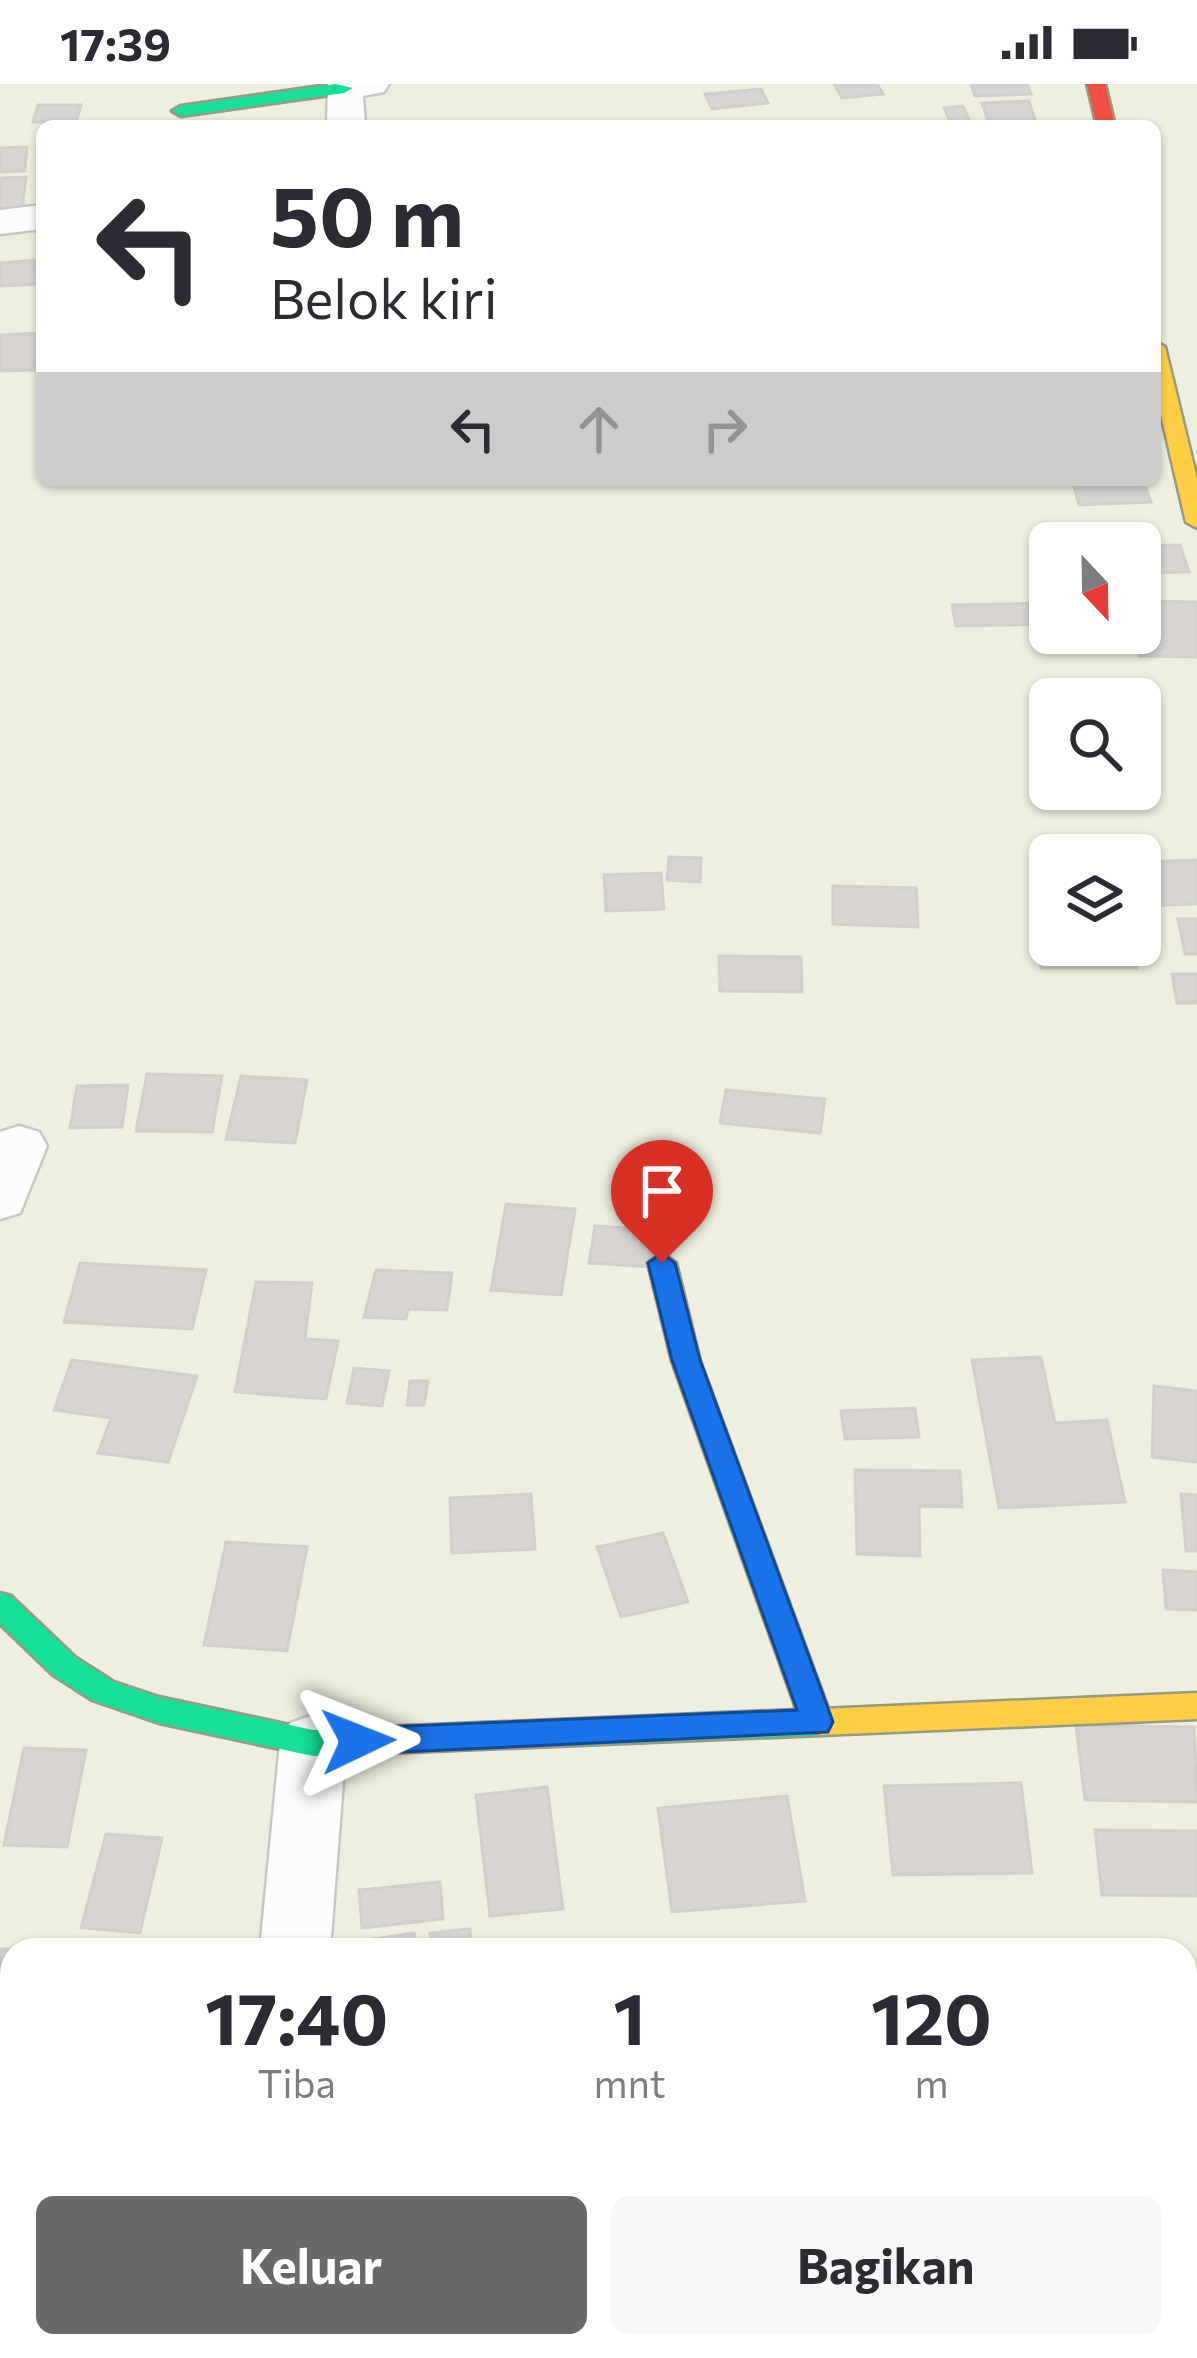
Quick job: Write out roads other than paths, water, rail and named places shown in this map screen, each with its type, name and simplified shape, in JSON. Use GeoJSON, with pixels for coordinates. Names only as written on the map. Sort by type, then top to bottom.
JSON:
{"type":"FeatureCollection","features":[{"type":"Feature","properties":{"kind":"street"},"geometry":{"type":"LineString","coordinates":[[1096,84],[1105,120]]}},
{"type":"Feature","properties":{"kind":"street"},"geometry":{"type":"LineString","coordinates":[[181,111],[358,86],[348,120]]}},
{"type":"Feature","properties":{"kind":"street"},"geometry":{"type":"LineString","coordinates":[[0,222],[36,218]]}},
{"type":"Feature","properties":{"kind":"street"},"geometry":{"type":"LineString","coordinates":[[1161,372],[1197,522]]}},
{"type":"Feature","properties":{"kind":"street"},"geometry":{"type":"LineString","coordinates":[[0,1199],[19,1146]]}},
{"type":"Feature","properties":{"kind":"street"},"geometry":{"type":"LineString","coordinates":[[662,1263],[686,1360],[817,1722]]}},
{"type":"Feature","properties":{"kind":"street"},"geometry":{"type":"LineString","coordinates":[[0,1605],[64,1666],[103,1690],[159,1710],[313,1743],[1197,1706]]}},
{"type":"Feature","properties":{"kind":"street"},"geometry":{"type":"LineString","coordinates":[[296,1938],[313,1743]]}}]}
